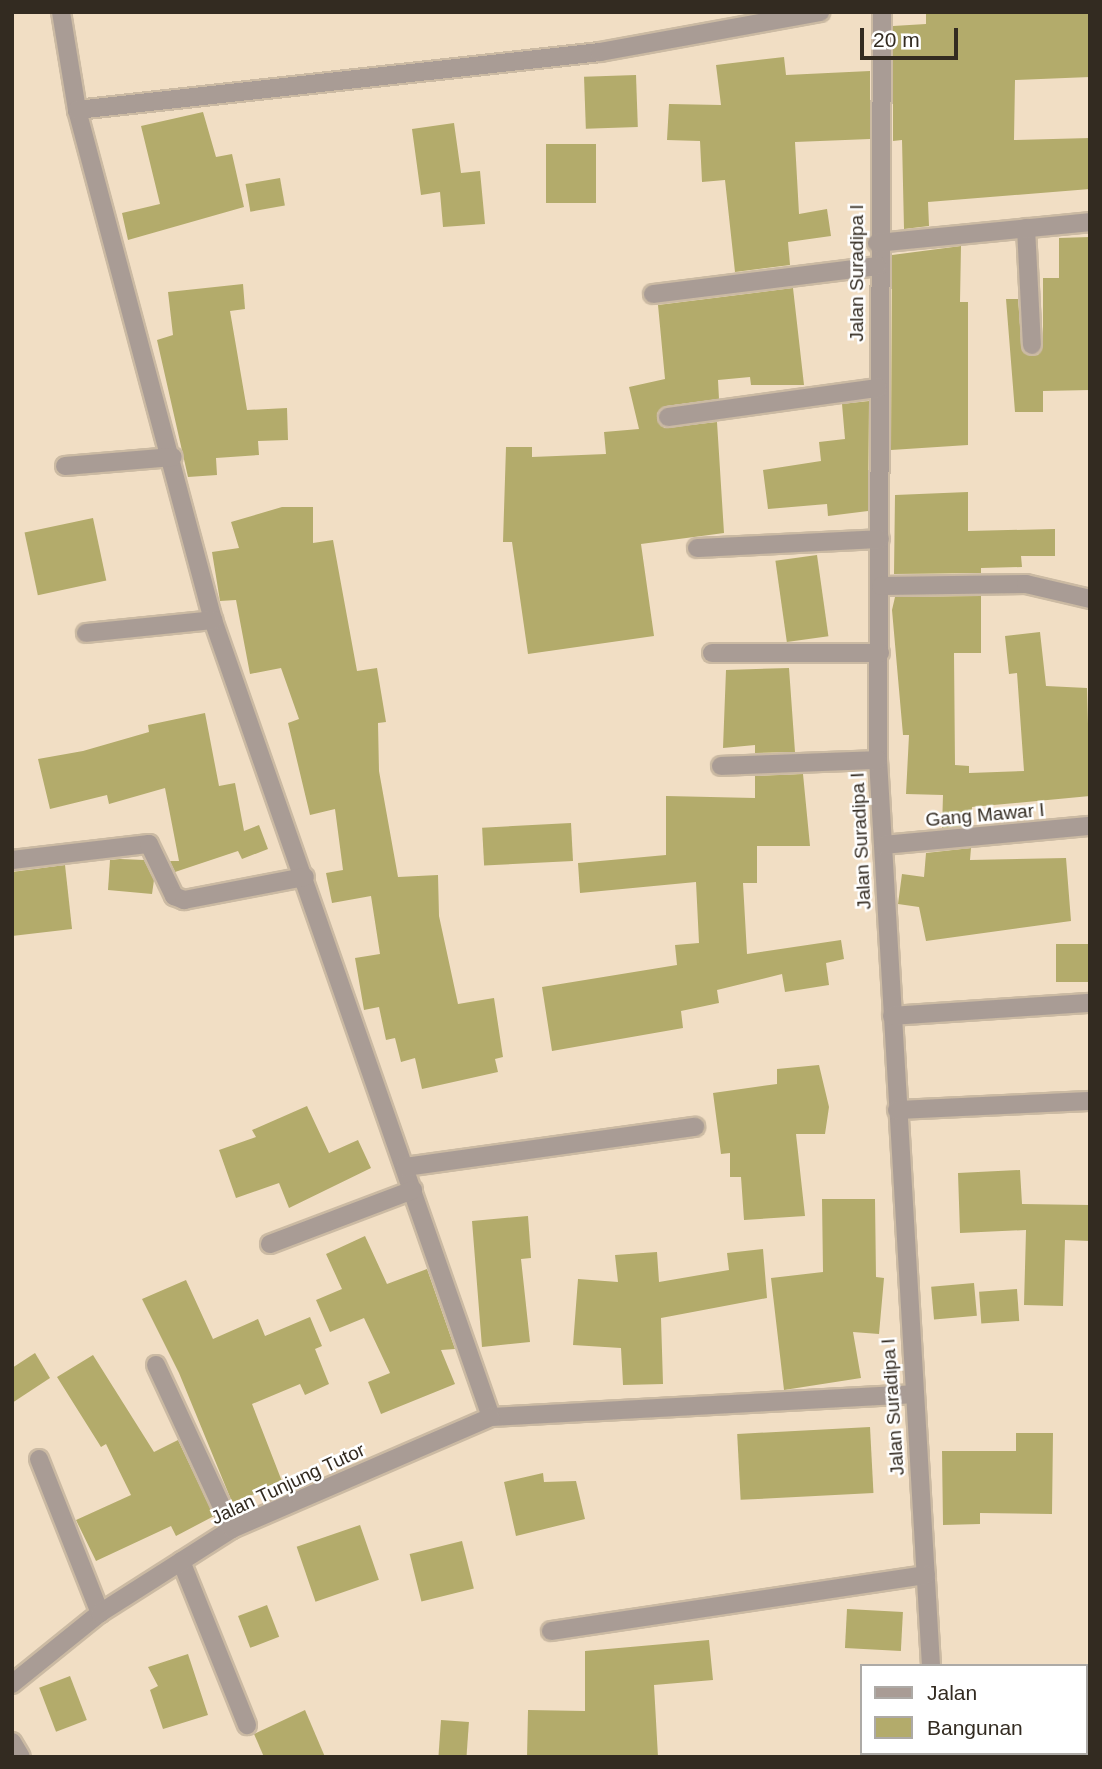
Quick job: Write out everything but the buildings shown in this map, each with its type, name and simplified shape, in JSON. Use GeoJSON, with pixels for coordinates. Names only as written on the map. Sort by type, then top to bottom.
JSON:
{"type":"FeatureCollection","features":[{"type":"Feature","properties":{"kind":"street"},"geometry":{"type":"LineString","coordinates":[[61,12],[78,110],[173,457],[214,620],[491,1417],[912,1394]]}},
{"type":"Feature","properties":{"kind":"street"},"geometry":{"type":"LineString","coordinates":[[78,110],[600,52],[820,12]]}},
{"type":"Feature","properties":{"kind":"street","name":"Jalan Suradipa I"},"geometry":{"type":"LineString","coordinates":[[882,12],[877,243],[881,586],[878,760],[912,1394],[931,1664]]}},
{"type":"Feature","properties":{"kind":"street"},"geometry":{"type":"LineString","coordinates":[[877,243],[1090,222]]}},
{"type":"Feature","properties":{"kind":"street"},"geometry":{"type":"LineString","coordinates":[[1026,228],[1032,345]]}},
{"type":"Feature","properties":{"kind":"street"},"geometry":{"type":"LineString","coordinates":[[653,294],[877,266]]}},
{"type":"Feature","properties":{"kind":"street"},"geometry":{"type":"LineString","coordinates":[[668,416],[878,388]]}},
{"type":"Feature","properties":{"kind":"street"},"geometry":{"type":"LineString","coordinates":[[65,466],[173,457]]}},
{"type":"Feature","properties":{"kind":"street"},"geometry":{"type":"LineString","coordinates":[[697,548],[880,539]]}},
{"type":"Feature","properties":{"kind":"street"},"geometry":{"type":"LineString","coordinates":[[881,586],[1026,584],[1090,599]]}},
{"type":"Feature","properties":{"kind":"street"},"geometry":{"type":"LineString","coordinates":[[86,633],[214,620]]}},
{"type":"Feature","properties":{"kind":"street"},"geometry":{"type":"LineString","coordinates":[[712,653],[880,653]]}},
{"type":"Feature","properties":{"kind":"street"},"geometry":{"type":"LineString","coordinates":[[721,766],[878,760]]}},
{"type":"Feature","properties":{"kind":"street","name":"Gang Mawar I"},"geometry":{"type":"LineString","coordinates":[[884,845],[1090,826]]}},
{"type":"Feature","properties":{"kind":"street"},"geometry":{"type":"LineString","coordinates":[[12,860],[149,844],[174,896],[184,900],[305,877]]}},
{"type":"Feature","properties":{"kind":"street"},"geometry":{"type":"LineString","coordinates":[[892,1016],[1090,1003]]}},
{"type":"Feature","properties":{"kind":"street"},"geometry":{"type":"LineString","coordinates":[[897,1110],[1090,1101]]}},
{"type":"Feature","properties":{"kind":"street"},"geometry":{"type":"LineString","coordinates":[[405,1167],[695,1127]]}},
{"type":"Feature","properties":{"kind":"street"},"geometry":{"type":"LineString","coordinates":[[270,1244],[413,1190]]}},
{"type":"Feature","properties":{"kind":"street"},"geometry":{"type":"LineString","coordinates":[[156,1365],[232,1529]]}},
{"type":"Feature","properties":{"kind":"street","name":"Jalan Tunjung Tutor"},"geometry":{"type":"LineString","coordinates":[[12,1684],[100,1613],[232,1529],[491,1417]]}},
{"type":"Feature","properties":{"kind":"street"},"geometry":{"type":"LineString","coordinates":[[39,1459],[100,1613]]}},
{"type":"Feature","properties":{"kind":"street"},"geometry":{"type":"LineString","coordinates":[[181,1561],[247,1726]]}},
{"type":"Feature","properties":{"kind":"street"},"geometry":{"type":"LineString","coordinates":[[551,1630],[926,1575]]}},
{"type":"Feature","properties":{"kind":"street"},"geometry":{"type":"LineString","coordinates":[[12,1742],[21,1757]]}}]}
